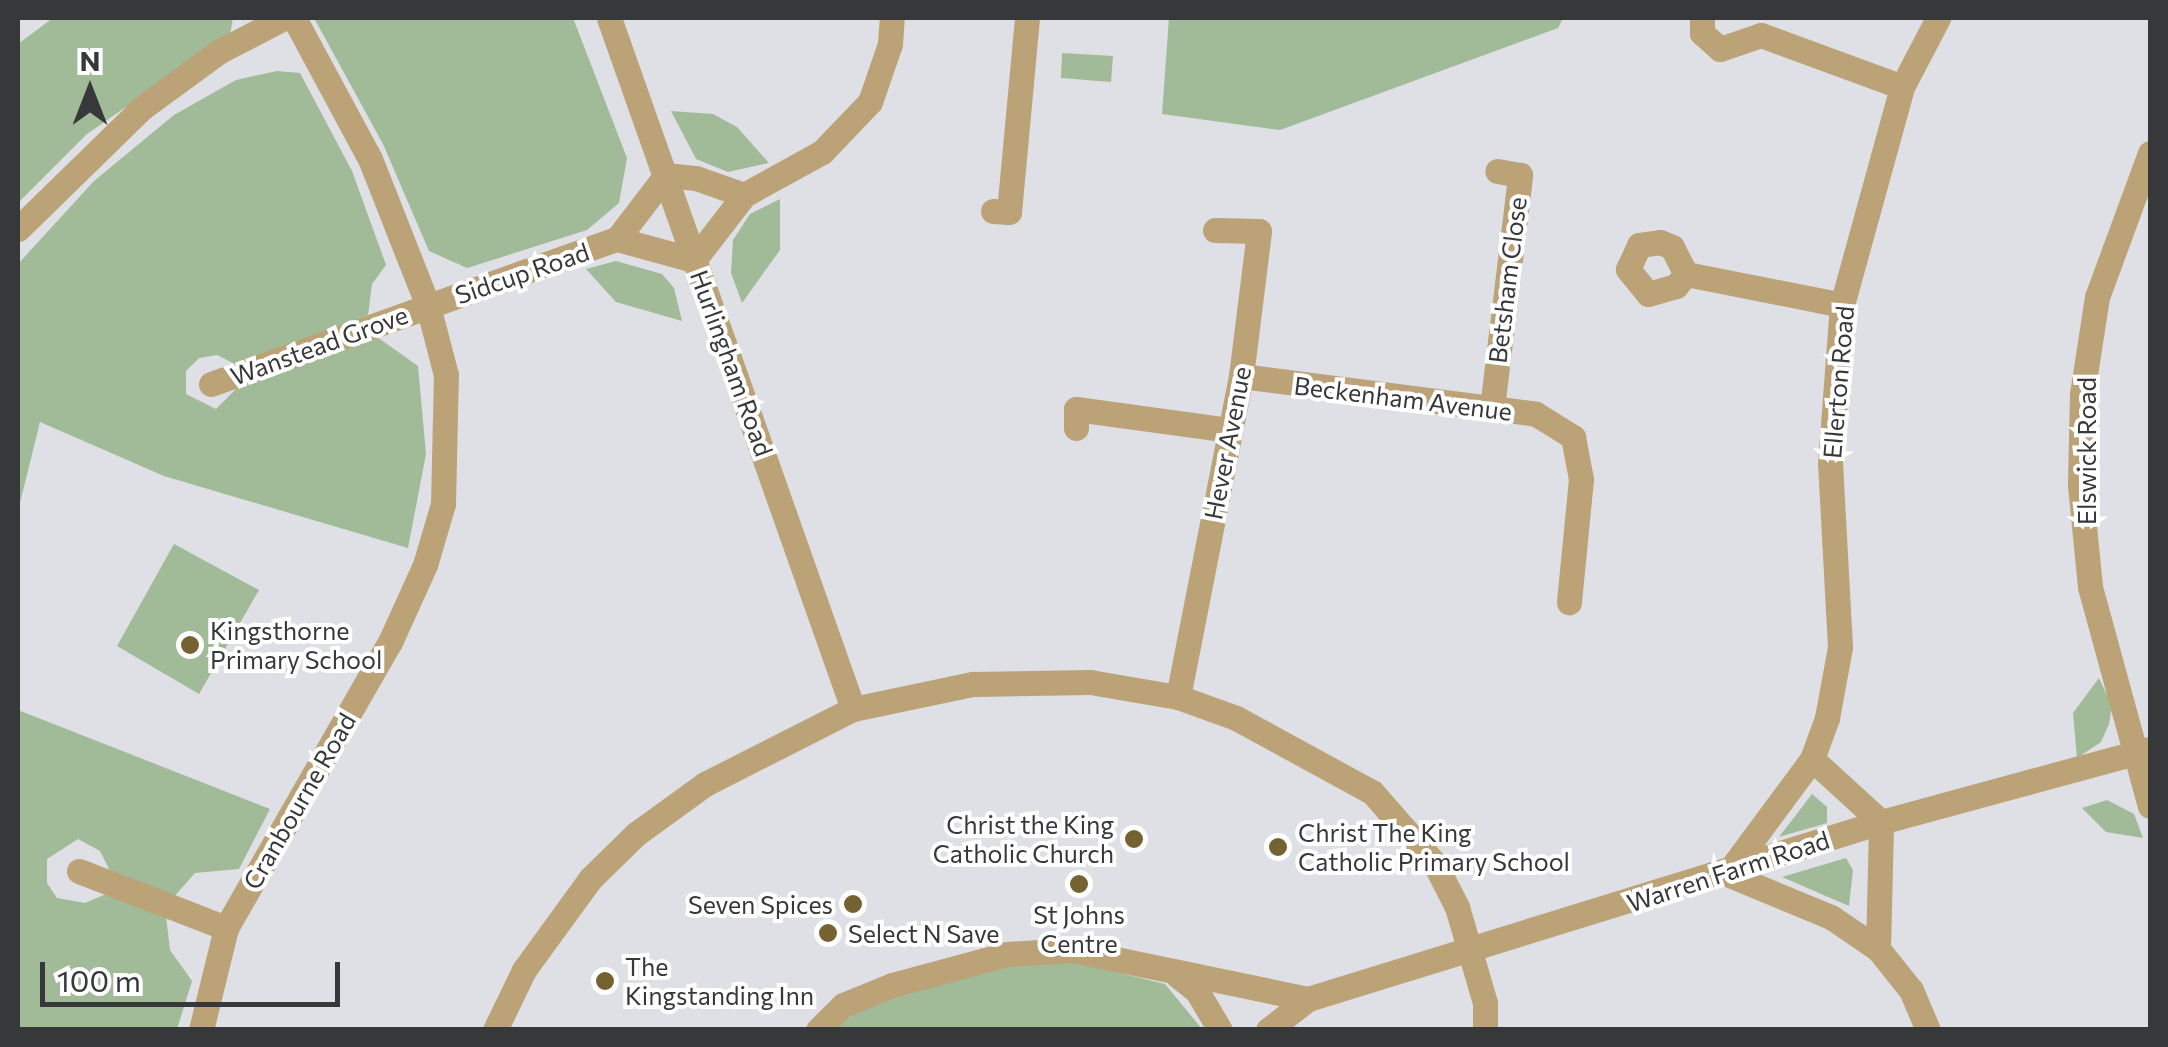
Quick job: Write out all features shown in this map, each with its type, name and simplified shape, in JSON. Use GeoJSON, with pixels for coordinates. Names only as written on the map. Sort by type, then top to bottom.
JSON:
{"type":"FeatureCollection","features":[{"type":"Feature","properties":{"kind":"street"},"geometry":{"type":"LineString","coordinates":[[18,229],[142,108],[220,50],[284,18]]}},
{"type":"Feature","properties":{"kind":"street","name":"Cranbourne Road"},"geometry":{"type":"LineString","coordinates":[[201,1030],[226,928],[390,642],[436,534],[448,432],[446,375],[428,306],[370,159],[294,18]]}},
{"type":"Feature","properties":{"kind":"street","name":"Hurlingham Road"},"geometry":{"type":"LineString","coordinates":[[609,18],[853,709]]}},
{"type":"Feature","properties":{"kind":"street"},"geometry":{"type":"LineString","coordinates":[[694,260],[744,195],[822,152],[870,102],[890,44],[892,18]]}},
{"type":"Feature","properties":{"kind":"street"},"geometry":{"type":"LineString","coordinates":[[992,211],[1009,212],[1028,18]]}},
{"type":"Feature","properties":{"kind":"street"},"geometry":{"type":"LineString","coordinates":[[1702,18],[1702,33],[1720,49],[1758,26],[1902,87]]}},
{"type":"Feature","properties":{"kind":"street","name":"Ellerton Road"},"geometry":{"type":"LineString","coordinates":[[1726,874],[1812,759],[1840,646],[1830,464],[1842,305],[1902,87],[1938,18]]}},
{"type":"Feature","properties":{"kind":"street","name":"Elswick Road"},"geometry":{"type":"LineString","coordinates":[[2150,153],[2107,264],[2082,394],[2080,485],[2090,587],[2143,751],[2150,806]]}},
{"type":"Feature","properties":{"kind":"street","name":"Betsham Close"},"geometry":{"type":"LineString","coordinates":[[1492,408],[1520,175],[1497,171]]}},
{"type":"Feature","properties":{"kind":"street"},"geometry":{"type":"LineString","coordinates":[[666,175],[696,178],[744,195]]}},
{"type":"Feature","properties":{"kind":"street","name":"Sidcup Road"},"geometry":{"type":"LineString","coordinates":[[428,306],[617,239],[666,175]]}},
{"type":"Feature","properties":{"kind":"street","name":"Hever Avenue"},"geometry":{"type":"LineString","coordinates":[[1178,697],[1241,376],[1259,231],[1215,230]]}},
{"type":"Feature","properties":{"kind":"street","name":"Sidcup Road"},"geometry":{"type":"LineString","coordinates":[[617,239],[694,260]]}},
{"type":"Feature","properties":{"kind":"street"},"geometry":{"type":"LineString","coordinates":[[1686,274],[1842,305]]}},
{"type":"Feature","properties":{"kind":"street","name":"Wanstead Grove"},"geometry":{"type":"LineString","coordinates":[[211,384],[428,306]]}},
{"type":"Feature","properties":{"kind":"street","name":"Beckenham Avenue"},"geometry":{"type":"LineString","coordinates":[[1241,376],[1536,414],[1573,437],[1581,479],[1569,602]]}},
{"type":"Feature","properties":{"kind":"street"},"geometry":{"type":"LineString","coordinates":[[1076,428],[1076,409],[1229,430]]}},
{"type":"Feature","properties":{"kind":"street"},"geometry":{"type":"LineString","coordinates":[[494,1030],[524,970],[590,879],[636,834],[704,784],[853,709],[973,684],[1090,682],[1178,697],[1236,718],[1372,792],[1435,864],[1472,949],[1485,1030]]}},
{"type":"Feature","properties":{"kind":"street","name":"Warren Farm Road"},"geometry":{"type":"LineString","coordinates":[[1268,1030],[1308,999],[1726,874],[1881,822],[2143,751]]}},
{"type":"Feature","properties":{"kind":"street"},"geometry":{"type":"LineString","coordinates":[[1812,759],[1881,822],[1878,949]]}},
{"type":"Feature","properties":{"kind":"street"},"geometry":{"type":"LineString","coordinates":[[79,871],[226,928]]}},
{"type":"Feature","properties":{"kind":"street"},"geometry":{"type":"LineString","coordinates":[[1726,874],[1831,917],[1878,949],[1910,990],[1928,1030]]}},
{"type":"Feature","properties":{"kind":"street","name":"Warren Farm Road"},"geometry":{"type":"LineString","coordinates":[[818,1030],[844,1004],[892,985],[1007,954],[1072,950],[1178,976],[1308,999]]}},
{"type":"Feature","properties":{"kind":"street"},"geometry":{"type":"LineString","coordinates":[[1178,976],[1197,991],[1220,1030]]}},
{"type":"Feature","properties":{"kind":"green space"},"geometry":{"type":"Polygon","coordinates":[[[53,18],[233,18],[230,35],[87,134],[18,203],[18,44],[53,18]]]}},
{"type":"Feature","properties":{"kind":"green space"},"geometry":{"type":"Polygon","coordinates":[[[314,18],[573,18],[627,158],[619,203],[587,230],[467,268],[429,251],[383,144],[314,18]]]}},
{"type":"Feature","properties":{"kind":"green space"},"geometry":{"type":"Polygon","coordinates":[[[1169,18],[1563,18],[1558,28],[1280,130],[1162,114],[1169,18]]]}},
{"type":"Feature","properties":{"kind":"green space"},"geometry":{"type":"Polygon","coordinates":[[[1062,53],[1113,56],[1111,82],[1061,78],[1062,53]]]}},
{"type":"Feature","properties":{"kind":"green space"},"geometry":{"type":"Polygon","coordinates":[[[277,71],[300,73],[352,171],[386,265],[372,284],[368,315],[237,365],[217,355],[199,358],[186,371],[186,394],[216,409],[237,388],[377,337],[418,366],[426,454],[408,548],[164,476],[40,422],[18,511],[18,264],[94,181],[174,115],[236,80],[277,71]]]}},
{"type":"Feature","properties":{"kind":"green space"},"geometry":{"type":"Polygon","coordinates":[[[671,111],[713,114],[737,127],[769,163],[728,172],[696,159],[671,111]]]}},
{"type":"Feature","properties":{"kind":"green space"},"geometry":{"type":"Polygon","coordinates":[[[780,199],[780,250],[742,303],[731,273],[733,240],[750,214],[780,199]]]}},
{"type":"Feature","properties":{"kind":"green space"},"geometry":{"type":"Polygon","coordinates":[[[616,261],[662,274],[674,288],[682,321],[616,302],[586,269],[616,261]]]}},
{"type":"Feature","properties":{"kind":"green space"},"geometry":{"type":"Polygon","coordinates":[[[174,544],[259,590],[199,694],[117,646],[174,544]]]}},
{"type":"Feature","properties":{"kind":"green space"},"geometry":{"type":"Polygon","coordinates":[[[2099,678],[2112,706],[2109,724],[2101,742],[2077,758],[2073,713],[2099,678]]]}},
{"type":"Feature","properties":{"kind":"green space"},"geometry":{"type":"Polygon","coordinates":[[[18,710],[270,809],[239,869],[195,873],[172,899],[110,871],[100,851],[78,839],[47,859],[47,883],[57,898],[85,903],[106,894],[166,916],[170,950],[192,981],[177,1029],[18,1029],[18,710]]]}},
{"type":"Feature","properties":{"kind":"green space"},"geometry":{"type":"Polygon","coordinates":[[[1812,794],[1827,807],[1827,823],[1779,837],[1812,794]]]}},
{"type":"Feature","properties":{"kind":"green space"},"geometry":{"type":"Polygon","coordinates":[[[2107,800],[2134,814],[2143,838],[2106,832],[2082,808],[2107,800]]]}},
{"type":"Feature","properties":{"kind":"green space"},"geometry":{"type":"Polygon","coordinates":[[[1846,858],[1853,870],[1849,906],[1782,877],[1846,858]]]}},
{"type":"Feature","properties":{"kind":"green space"},"geometry":{"type":"Polygon","coordinates":[[[1067,960],[1165,984],[1202,1029],[836,1030],[856,1011],[901,992],[1007,964],[1067,960]]]}},
{"type":"Feature","properties":{"kind":"place","name":"Kingsthorne Primary School"},"geometry":{"type":"Point","coordinates":[190,645]}},
{"type":"Feature","properties":{"kind":"place","name":"Christ the King Catholic Church"},"geometry":{"type":"Point","coordinates":[1134,839]}},
{"type":"Feature","properties":{"kind":"place","name":"Christ The King Catholic Primary School"},"geometry":{"type":"Point","coordinates":[1278,847]}},
{"type":"Feature","properties":{"kind":"place","name":"St Johns Centre"},"geometry":{"type":"Point","coordinates":[1079,884]}},
{"type":"Feature","properties":{"kind":"place","name":"Seven Spices"},"geometry":{"type":"Point","coordinates":[853,904]}},
{"type":"Feature","properties":{"kind":"place","name":"Select N Save"},"geometry":{"type":"Point","coordinates":[828,933]}},
{"type":"Feature","properties":{"kind":"place","name":"The Kingstanding Inn"},"geometry":{"type":"Point","coordinates":[605,981]}}]}
